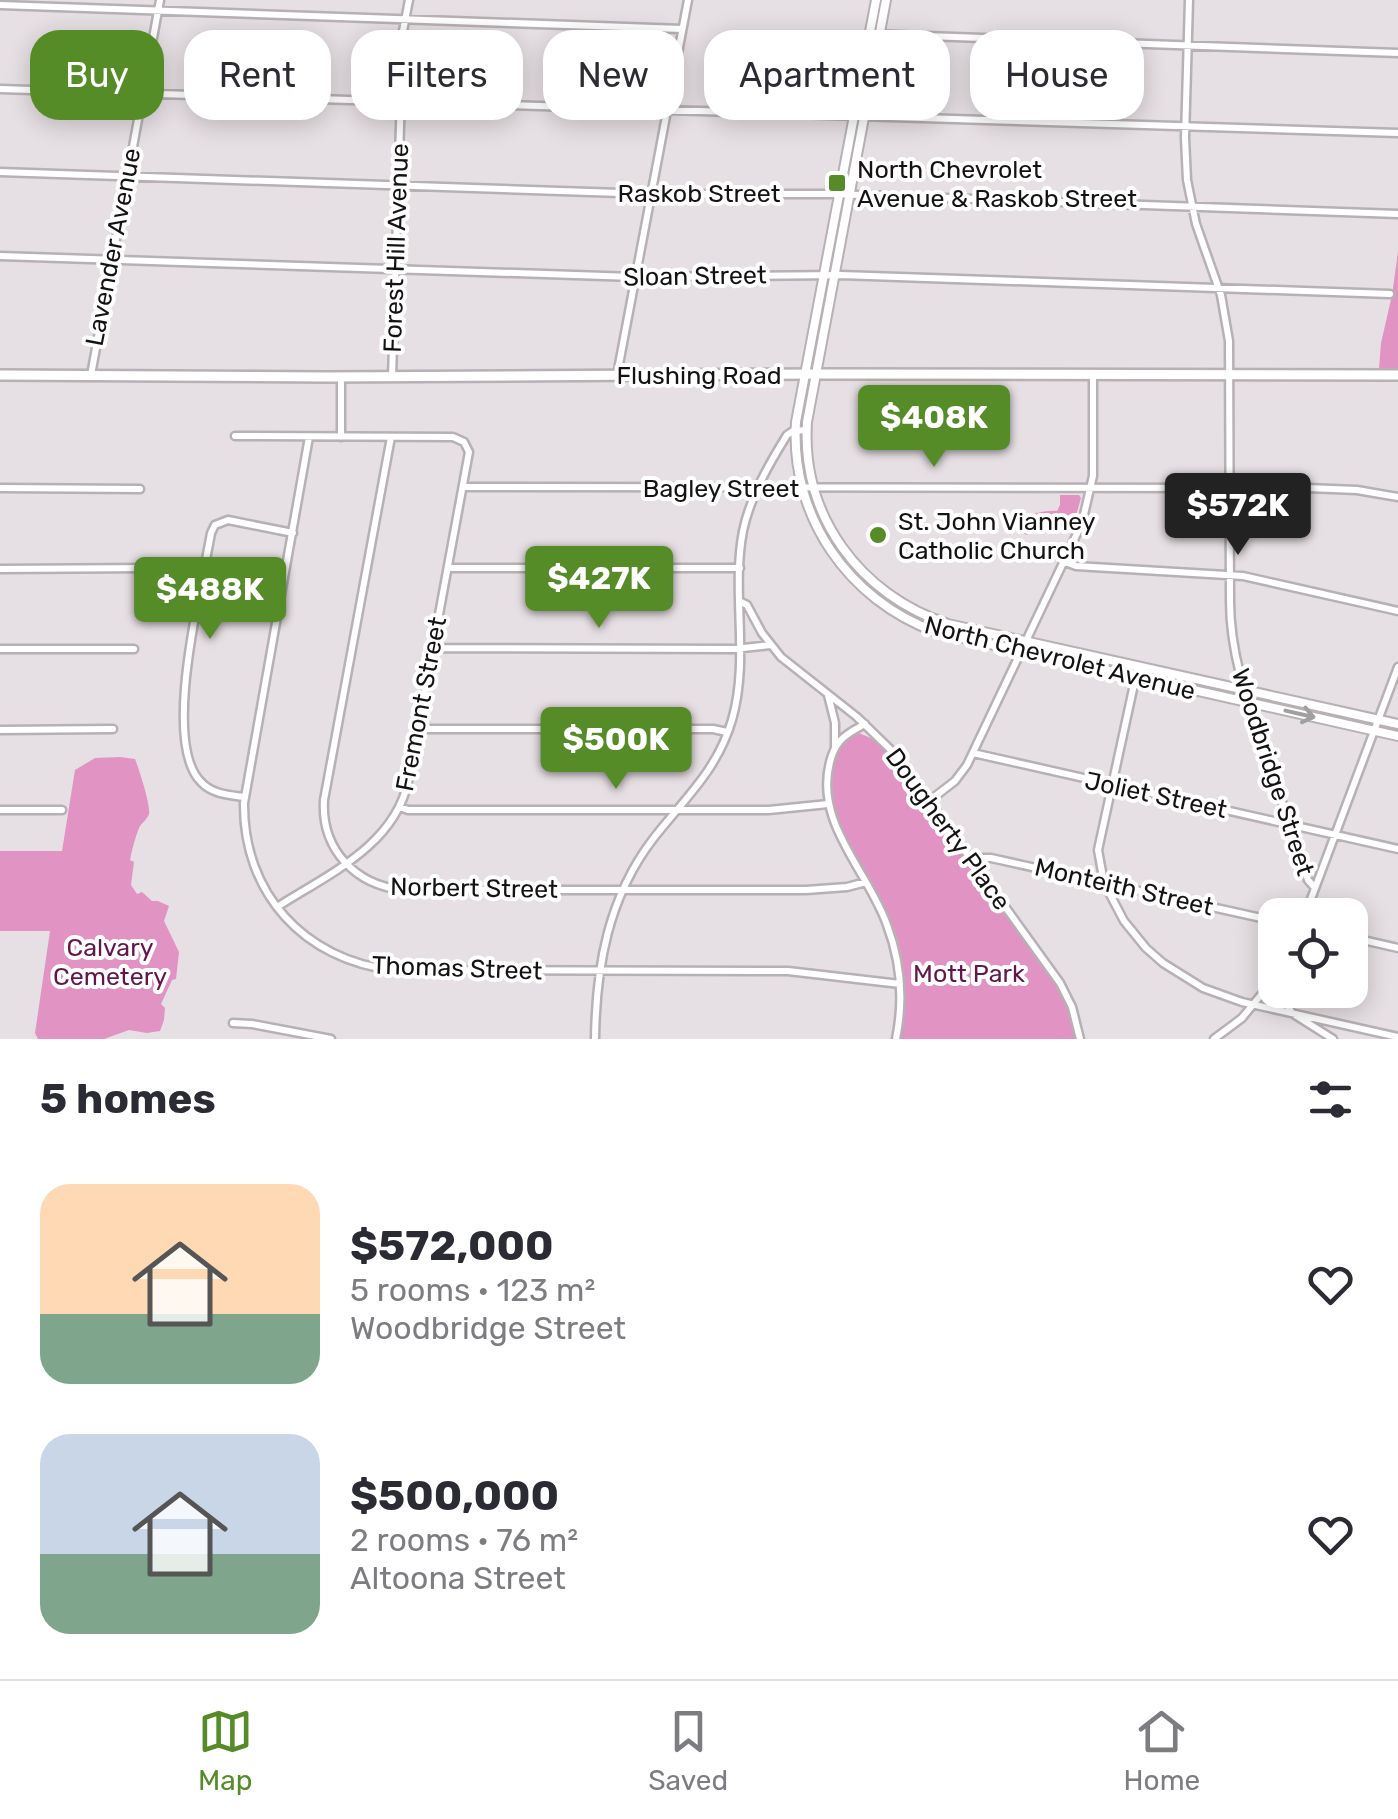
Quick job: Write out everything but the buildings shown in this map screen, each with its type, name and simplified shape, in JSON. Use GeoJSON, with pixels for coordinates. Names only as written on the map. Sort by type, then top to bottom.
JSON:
{"type":"FeatureCollection","features":[{"type":"Feature","properties":{"kind":"main road","name":"Flushing Road"},"geometry":{"type":"LineString","coordinates":[[0,375],[1398,375]]}},
{"type":"Feature","properties":{"kind":"street","name":"Lavender Avenue"},"geometry":{"type":"LineString","coordinates":[[154,30],[160,0]]}},
{"type":"Feature","properties":{"kind":"street","name":"Forest Hill Avenue"},"geometry":{"type":"LineString","coordinates":[[404,30],[409,0]]}},
{"type":"Feature","properties":{"kind":"street"},"geometry":{"type":"LineString","coordinates":[[0,5],[682,28],[688,0]]}},
{"type":"Feature","properties":{"kind":"street","name":"North Chevrolet Avenue"},"geometry":{"type":"LineString","coordinates":[[875,30],[876,0]]}},
{"type":"Feature","properties":{"kind":"street","name":"North Chevrolet Avenue"},"geometry":{"type":"LineString","coordinates":[[876,30],[886,0]]}},
{"type":"Feature","properties":{"kind":"street","name":"Woodbridge Street"},"geometry":{"type":"LineString","coordinates":[[1190,0],[1186,173],[1191,207],[1219,288],[1228,333],[1232,638],[1244,690],[1314,888]]}},
{"type":"Feature","properties":{"kind":"street"},"geometry":{"type":"LineString","coordinates":[[950,37],[1398,53]]}},
{"type":"Feature","properties":{"kind":"street"},"geometry":{"type":"LineString","coordinates":[[0,88],[30,89]]}},
{"type":"Feature","properties":{"kind":"street"},"geometry":{"type":"LineString","coordinates":[[164,93],[351,100]]}},
{"type":"Feature","properties":{"kind":"street"},"geometry":{"type":"LineString","coordinates":[[950,118],[1398,134]]}},
{"type":"Feature","properties":{"kind":"street","name":"Lavender Avenue"},"geometry":{"type":"LineString","coordinates":[[91,376],[137,120]]}},
{"type":"Feature","properties":{"kind":"street","name":"Forest Hill Avenue"},"geometry":{"type":"LineString","coordinates":[[392,377],[400,120]]}},
{"type":"Feature","properties":{"kind":"street"},"geometry":{"type":"LineString","coordinates":[[617,376],[664,120]]}},
{"type":"Feature","properties":{"kind":"street","name":"North Chevrolet Avenue"},"geometry":{"type":"LineString","coordinates":[[858,120],[796,430],[797,464],[815,524],[854,581],[888,609],[946,634],[1398,736]]}},
{"type":"Feature","properties":{"kind":"street","name":"Raskob Street"},"geometry":{"type":"LineString","coordinates":[[0,172],[1398,214]]}},
{"type":"Feature","properties":{"kind":"street","name":"Sloan Street"},"geometry":{"type":"LineString","coordinates":[[0,256],[634,277],[828,275],[1390,294]]}},
{"type":"Feature","properties":{"kind":"street"},"geometry":{"type":"LineString","coordinates":[[929,800],[959,777],[973,752],[1082,523],[1091,488],[1094,374]]}},
{"type":"Feature","properties":{"kind":"street","name":"North Chevrolet Avenue"},"geometry":{"type":"LineString","coordinates":[[809,375],[806,430],[813,488],[829,528],[848,556],[894,600],[940,621],[1398,724]]}},
{"type":"Feature","properties":{"kind":"street"},"geometry":{"type":"LineString","coordinates":[[341,377],[342,437]]}},
{"type":"Feature","properties":{"kind":"street"},"geometry":{"type":"LineString","coordinates":[[595,1039],[598,971],[607,931],[623,890],[648,846],[706,775],[728,732],[738,692],[744,527],[758,488],[788,433],[806,430]]}},
{"type":"Feature","properties":{"kind":"street"},"geometry":{"type":"LineString","coordinates":[[236,436],[391,437],[324,796],[327,830],[344,863]]}},
{"type":"Feature","properties":{"kind":"street","name":"Thomas Street"},"geometry":{"type":"LineString","coordinates":[[309,437],[244,798],[252,863],[277,908],[297,930],[346,959],[375,968],[788,972],[900,984]]}},
{"type":"Feature","properties":{"kind":"street","name":"Fremont Street"},"geometry":{"type":"LineString","coordinates":[[277,908],[381,835],[400,807],[406,790],[469,454],[466,443],[453,437],[391,437]]}},
{"type":"Feature","properties":{"kind":"street","name":"Bagley Street"},"geometry":{"type":"LineString","coordinates":[[464,487],[1346,489],[1398,497]]}},
{"type":"Feature","properties":{"kind":"street"},"geometry":{"type":"LineString","coordinates":[[0,488],[140,489]]}},
{"type":"Feature","properties":{"kind":"street"},"geometry":{"type":"LineString","coordinates":[[244,798],[206,787],[192,770],[187,754],[185,677],[216,520],[292,532]]}},
{"type":"Feature","properties":{"kind":"street"},"geometry":{"type":"LineString","coordinates":[[1065,562],[1074,566],[1246,577],[1398,611]]}},
{"type":"Feature","properties":{"kind":"street"},"geometry":{"type":"LineString","coordinates":[[0,568],[150,568]]}},
{"type":"Feature","properties":{"kind":"street"},"geometry":{"type":"LineString","coordinates":[[448,568],[740,568]]}},
{"type":"Feature","properties":{"kind":"street"},"geometry":{"type":"LineString","coordinates":[[888,609],[894,600]]}},
{"type":"Feature","properties":{"kind":"street","name":"Dougherty Place"},"geometry":{"type":"LineString","coordinates":[[740,602],[748,606],[770,644],[789,664],[865,724],[896,755],[1063,988],[1080,1039]]}},
{"type":"Feature","properties":{"kind":"street"},"geometry":{"type":"LineString","coordinates":[[433,648],[740,648],[770,644]]}},
{"type":"Feature","properties":{"kind":"street"},"geometry":{"type":"LineString","coordinates":[[0,649],[134,649]]}},
{"type":"Feature","properties":{"kind":"street"},"geometry":{"type":"LineString","coordinates":[[1138,666],[1098,846],[1104,883],[1124,921],[1163,963],[1203,988],[1254,1004],[1398,1037]]}},
{"type":"Feature","properties":{"kind":"street"},"geometry":{"type":"LineString","coordinates":[[1311,898],[1398,667]]}},
{"type":"Feature","properties":{"kind":"street"},"geometry":{"type":"LineString","coordinates":[[828,695],[835,723],[828,804],[890,934],[900,984],[896,1039]]}},
{"type":"Feature","properties":{"kind":"street"},"geometry":{"type":"LineString","coordinates":[[834,748],[865,724]]}},
{"type":"Feature","properties":{"kind":"street"},"geometry":{"type":"LineString","coordinates":[[0,730],[113,729]]}},
{"type":"Feature","properties":{"kind":"street"},"geometry":{"type":"LineString","coordinates":[[418,729],[728,732]]}},
{"type":"Feature","properties":{"kind":"street","name":"Joliet Street"},"geometry":{"type":"LineString","coordinates":[[973,752],[1398,849]]}},
{"type":"Feature","properties":{"kind":"street"},"geometry":{"type":"LineString","coordinates":[[400,807],[776,810],[828,804]]}},
{"type":"Feature","properties":{"kind":"street"},"geometry":{"type":"LineString","coordinates":[[0,810],[62,810]]}},
{"type":"Feature","properties":{"kind":"street","name":"Monteith Street"},"geometry":{"type":"LineString","coordinates":[[973,862],[991,858],[1258,917]]}},
{"type":"Feature","properties":{"kind":"street","name":"Norbert Street"},"geometry":{"type":"LineString","coordinates":[[344,863],[364,879],[395,889],[812,890],[866,882]]}},
{"type":"Feature","properties":{"kind":"street"},"geometry":{"type":"LineString","coordinates":[[1368,941],[1398,948]]}},
{"type":"Feature","properties":{"kind":"street"},"geometry":{"type":"LineString","coordinates":[[1214,1039],[1238,1022],[1258,999]]}},
{"type":"Feature","properties":{"kind":"street"},"geometry":{"type":"LineString","coordinates":[[1288,1008],[1333,1039]]}},
{"type":"Feature","properties":{"kind":"street"},"geometry":{"type":"LineString","coordinates":[[232,1024],[245,1022],[330,1039]]}},
{"type":"Feature","properties":{"kind":"green space"},"geometry":{"type":"Polygon","coordinates":[[[1398,252],[1398,369],[1379,369],[1381,343],[1398,252]]]}},
{"type":"Feature","properties":{"kind":"green space"},"geometry":{"type":"Polygon","coordinates":[[[1060,495],[1081,498],[1073,526],[1050,527],[1037,521],[1027,535],[1016,530],[1021,518],[1057,511],[1060,495]]]}},
{"type":"Feature","properties":{"kind":"green space","name":"Mott Park"},"geometry":{"type":"Polygon","coordinates":[[[859,733],[888,752],[1044,966],[1067,1006],[1076,1039],[900,1039],[905,985],[899,945],[886,911],[841,828],[832,784],[836,756],[843,744],[859,733]]]}},
{"type":"Feature","properties":{"kind":"green space","name":"Calvary Cemetery"},"geometry":{"type":"Polygon","coordinates":[[[95,758],[135,759],[149,810],[130,860],[134,862],[131,885],[137,894],[142,892],[152,901],[169,906],[164,921],[179,952],[176,979],[161,1004],[165,1008],[160,1031],[129,1030],[104,1039],[38,1039],[35,1033],[50,931],[0,931],[0,851],[62,851],[75,770],[95,758]]]}},
{"type":"Feature","properties":{"kind":"place","name":"North Chevrolet Avenue & Raskob Street"},"geometry":{"type":"Point","coordinates":[837,183]}},
{"type":"Feature","properties":{"kind":"place","name":"St. John Vianney Catholic Church"},"geometry":{"type":"Point","coordinates":[878,535]}}]}
